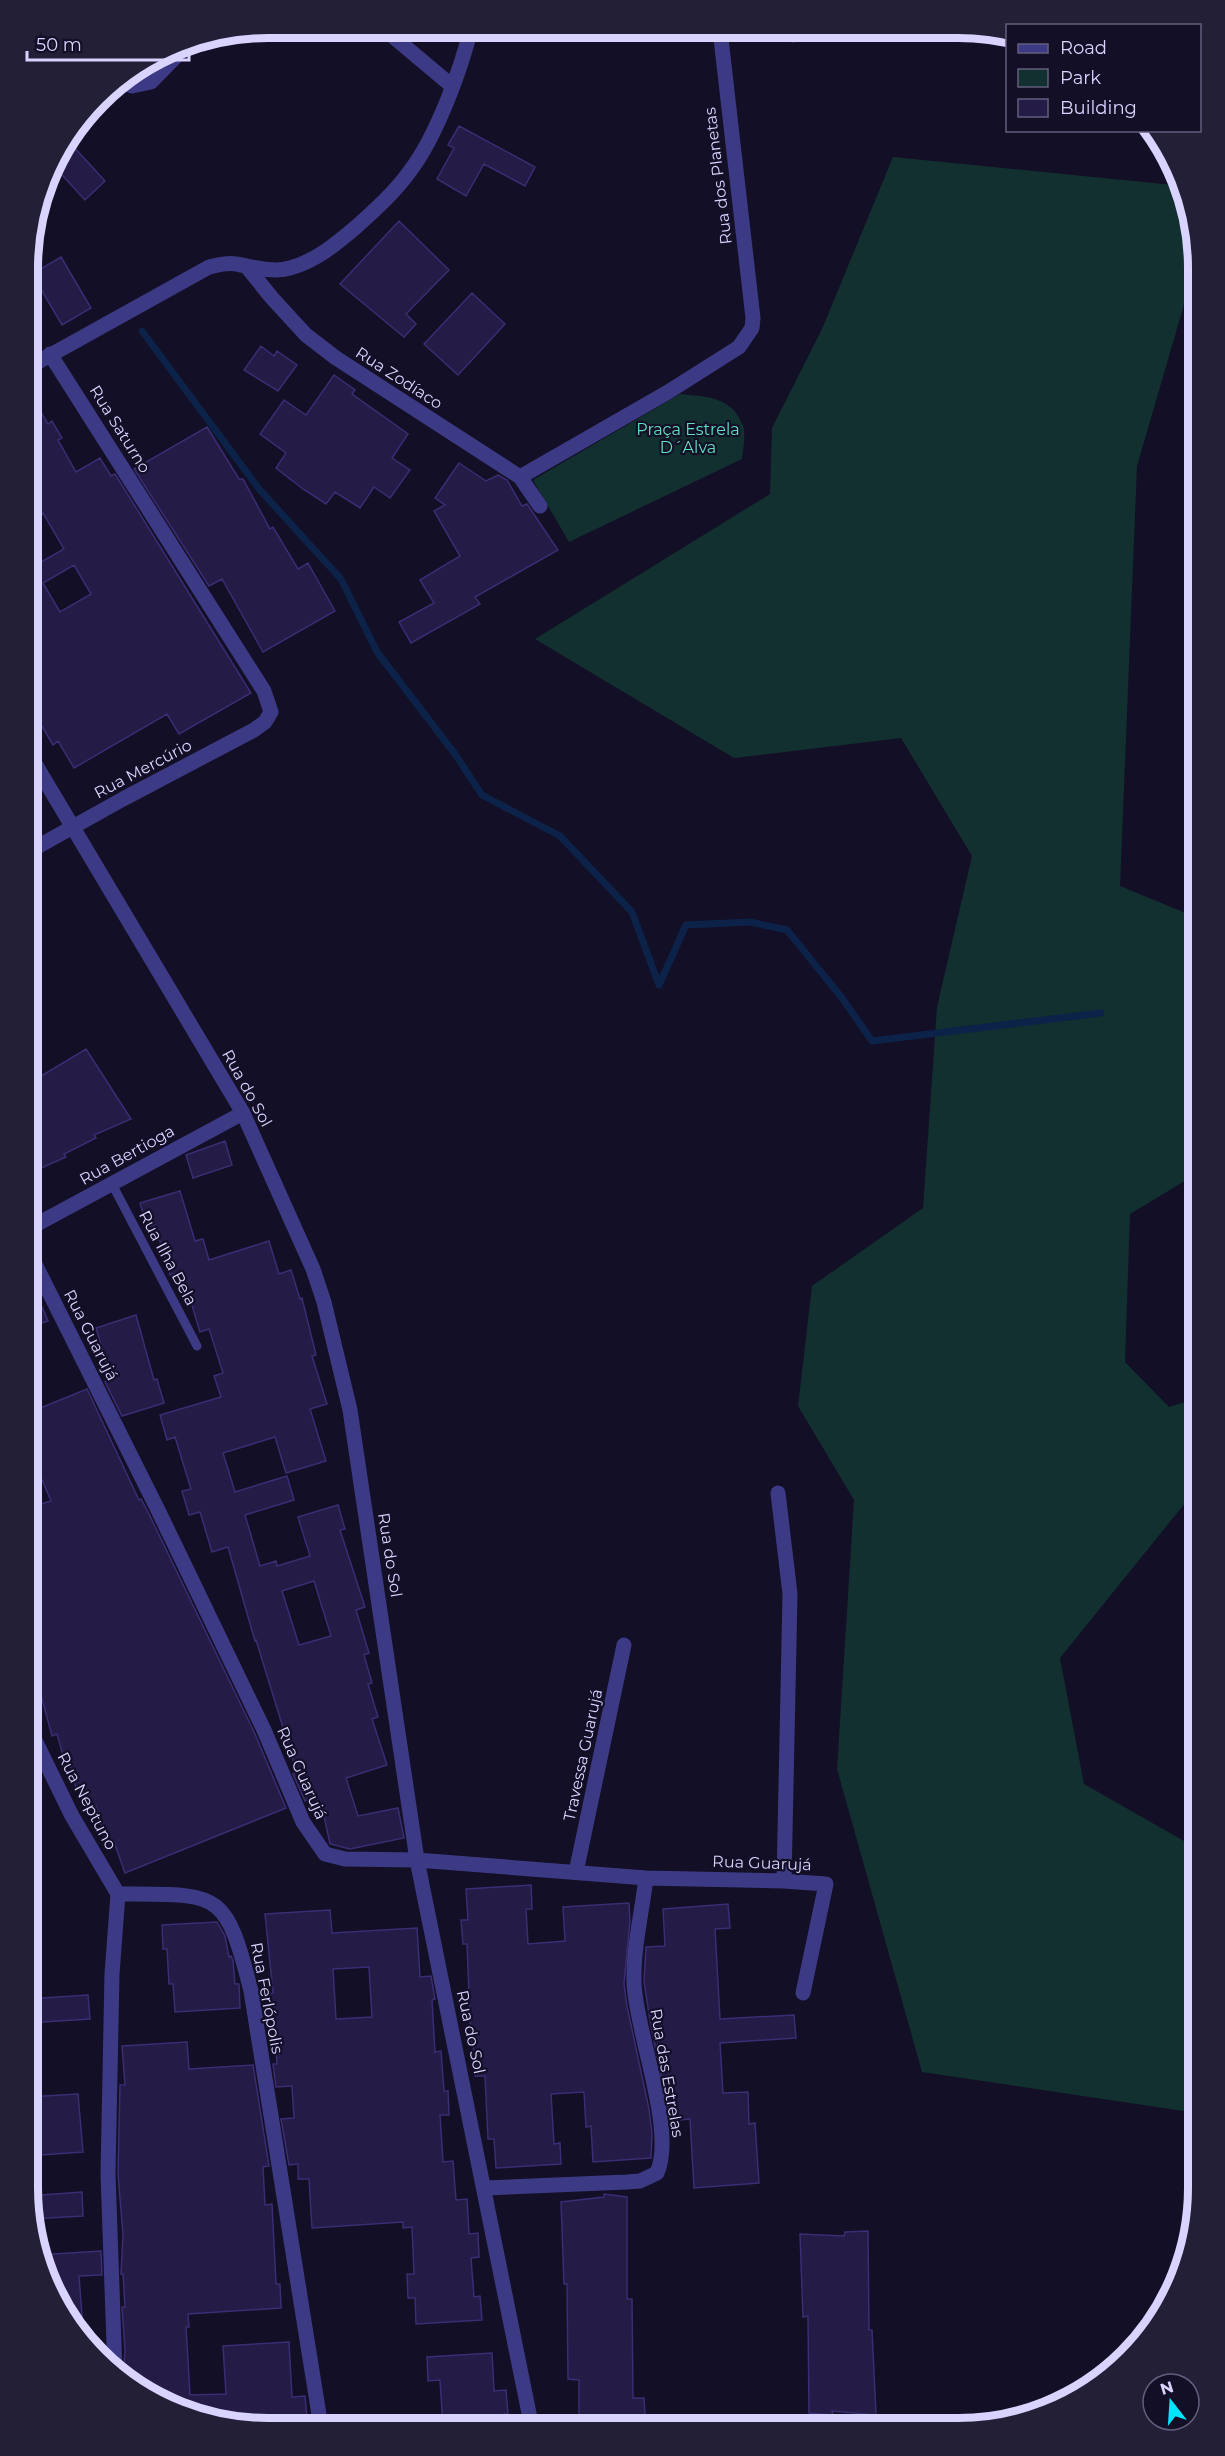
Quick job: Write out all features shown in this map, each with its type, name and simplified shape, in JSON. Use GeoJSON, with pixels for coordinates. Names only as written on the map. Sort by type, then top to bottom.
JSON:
{"type":"FeatureCollection","features":[{"type":"Feature","properties":{"kind":"street"},"geometry":{"type":"LineString","coordinates":[[395,38],[452,86]]}},
{"type":"Feature","properties":{"kind":"street"},"geometry":{"type":"LineString","coordinates":[[38,361],[209,267],[235,263],[247,267],[287,269],[307,263],[343,238],[388,198],[411,170],[431,135],[452,86],[468,38]]}},
{"type":"Feature","properties":{"kind":"street","name":"Rua dos Planetas"},"geometry":{"type":"LineString","coordinates":[[520,477],[668,392],[739,347],[748,335],[753,318],[721,38]]}},
{"type":"Feature","properties":{"kind":"street"},"geometry":{"type":"LineString","coordinates":[[128,84],[132,86],[151,82],[176,56]]}},
{"type":"Feature","properties":{"kind":"street","name":"Rua Zodíaco"},"geometry":{"type":"LineString","coordinates":[[247,267],[306,335],[336,358],[520,477],[540,506]]}},
{"type":"Feature","properties":{"kind":"street","name":"Rua Saturno"},"geometry":{"type":"LineString","coordinates":[[50,354],[264,691],[271,712]]}},
{"type":"Feature","properties":{"kind":"street","name":"Rua Mercúrio"},"geometry":{"type":"LineString","coordinates":[[38,847],[254,730],[265,722],[271,712]]}},
{"type":"Feature","properties":{"kind":"street","name":"Rua do Sol"},"geometry":{"type":"LineString","coordinates":[[38,769],[243,1113],[313,1269],[350,1410],[417,1860],[530,2418]]}},
{"type":"Feature","properties":{"kind":"street","name":"Rua Bertioga"},"geometry":{"type":"LineString","coordinates":[[38,1224],[243,1113]]}},
{"type":"Feature","properties":{"kind":"street","name":"Rua Guarujá"},"geometry":{"type":"LineString","coordinates":[[38,1270],[157,1508],[264,1730],[303,1822],[325,1854],[345,1859],[417,1860],[646,1878],[826,1884],[803,1993]]}},
{"type":"Feature","properties":{"kind":"street"},"geometry":{"type":"LineString","coordinates":[[778,1493],[790,1594],[784,1881]]}},
{"type":"Feature","properties":{"kind":"street","name":"Travessa Guarujá"},"geometry":{"type":"LineString","coordinates":[[576,1872],[624,1645]]}},
{"type":"Feature","properties":{"kind":"street","name":"Rua Neptuno"},"geometry":{"type":"LineString","coordinates":[[38,1746],[72,1816],[118,1894]]}},
{"type":"Feature","properties":{"kind":"street","name":"Rua das Estrelas"},"geometry":{"type":"LineString","coordinates":[[485,2188],[640,2181],[657,2173],[662,2154],[661,2126],[634,1982],[646,1878]]}},
{"type":"Feature","properties":{"kind":"street"},"geometry":{"type":"LineString","coordinates":[[115,2360],[108,2174],[112,1974],[118,1894]]}},
{"type":"Feature","properties":{"kind":"street","name":"Rua Ferlópolis"},"geometry":{"type":"LineString","coordinates":[[118,1894],[179,1895],[206,1899],[225,1913],[239,1945],[251,1991],[320,2418]]}},
{"type":"Feature","properties":{"kind":"lane","name":"Rua Ilha Bela"},"geometry":{"type":"LineString","coordinates":[[112,1184],[197,1346]]}},
{"type":"Feature","properties":{"kind":"green space"},"geometry":{"type":"Polygon","coordinates":[[[893,157],[1172,185],[1186,237],[1188,291],[1137,466],[1120,886],[1188,914],[1188,1179],[1130,1214],[1125,1362],[1169,1407],[1188,1401],[1188,1499],[1060,1658],[1084,1784],[1188,1843],[1188,2112],[922,2072],[837,1769],[854,1500],[798,1406],[812,1286],[923,1208],[937,1007],[972,856],[901,738],[734,758],[535,639],[770,494],[772,428],[822,329],[893,157]]]}},
{"type":"Feature","properties":{"kind":"green space","name":"Praça Estrela D´Alva"},"geometry":{"type":"Polygon","coordinates":[[[680,394],[718,400],[732,409],[744,430],[742,459],[569,542],[533,480],[680,394]]]}},
{"type":"Feature","properties":{"kind":"building"},"geometry":{"type":"Polygon","coordinates":[[[459,126],[535,167],[525,186],[484,164],[466,196],[437,179],[454,148],[448,145],[459,126]]]}},
{"type":"Feature","properties":{"kind":"building"},"geometry":{"type":"Polygon","coordinates":[[[72,145],[105,181],[85,200],[59,171],[72,145]]]}},
{"type":"Feature","properties":{"kind":"building"},"geometry":{"type":"Polygon","coordinates":[[[399,221],[449,270],[406,314],[416,324],[404,337],[340,284],[399,221]]]}},
{"type":"Feature","properties":{"kind":"building"},"geometry":{"type":"Polygon","coordinates":[[[61,257],[91,308],[62,325],[38,284],[38,270],[61,257]]]}},
{"type":"Feature","properties":{"kind":"building"},"geometry":{"type":"Polygon","coordinates":[[[472,293],[505,324],[458,375],[424,344],[472,293]]]}},
{"type":"Feature","properties":{"kind":"building"},"geometry":{"type":"Polygon","coordinates":[[[261,346],[274,356],[277,351],[297,365],[278,391],[244,370],[261,346]]]}},
{"type":"Feature","properties":{"kind":"building"},"geometry":{"type":"Polygon","coordinates":[[[334,375],[355,390],[352,394],[408,434],[392,458],[410,470],[390,498],[374,487],[360,508],[335,492],[326,504],[303,489],[276,468],[286,453],[260,434],[284,400],[306,415],[334,375]]]}},
{"type":"Feature","properties":{"kind":"building"},"geometry":{"type":"Polygon","coordinates":[[[38,407],[48,424],[52,421],[62,438],[58,440],[76,472],[100,458],[111,476],[115,474],[251,693],[179,734],[167,714],[74,768],[58,741],[53,745],[38,719],[38,564],[64,549],[43,513],[38,516],[38,407]],[[74,565],[43,583],[60,612],[91,594],[74,565]]]}},
{"type":"Feature","properties":{"kind":"building"},"geometry":{"type":"Polygon","coordinates":[[[207,427],[239,479],[243,479],[270,529],[273,527],[298,569],[308,563],[335,611],[263,652],[222,579],[209,586],[134,469],[207,427]]]}},
{"type":"Feature","properties":{"kind":"building"},"geometry":{"type":"Polygon","coordinates":[[[459,463],[486,481],[498,475],[507,480],[522,506],[527,504],[558,550],[475,597],[480,604],[411,643],[399,622],[434,603],[420,580],[460,556],[434,511],[445,505],[435,498],[459,463]]]}},
{"type":"Feature","properties":{"kind":"building"},"geometry":{"type":"Polygon","coordinates":[[[86,1049],[131,1119],[94,1135],[96,1138],[64,1154],[66,1157],[38,1170],[38,1078],[86,1049]]]}},
{"type":"Feature","properties":{"kind":"building"},"geometry":{"type":"Polygon","coordinates":[[[225,1141],[232,1165],[193,1178],[186,1155],[225,1141]]]}},
{"type":"Feature","properties":{"kind":"building"},"geometry":{"type":"Polygon","coordinates":[[[180,1191],[195,1241],[203,1239],[209,1260],[269,1241],[279,1274],[291,1270],[300,1299],[302,1298],[316,1355],[312,1356],[327,1404],[310,1409],[326,1461],[286,1473],[275,1437],[223,1453],[235,1492],[287,1476],[294,1500],[245,1515],[260,1566],[276,1561],[277,1566],[310,1556],[298,1517],[338,1505],[345,1529],[340,1530],[365,1607],[356,1610],[369,1653],[364,1655],[372,1683],[368,1684],[378,1717],[372,1719],[387,1765],[346,1778],[358,1816],[398,1808],[404,1838],[350,1849],[330,1844],[324,1816],[315,1819],[309,1799],[305,1801],[293,1774],[297,1773],[228,1547],[212,1552],[200,1512],[189,1515],[182,1491],[191,1489],[175,1437],[167,1440],[160,1415],[221,1397],[214,1376],[223,1373],[209,1329],[200,1332],[191,1302],[186,1303],[177,1273],[170,1275],[155,1225],[147,1227],[140,1203],[180,1191]],[[314,1581],[282,1591],[299,1645],[331,1636],[314,1581]]]}},
{"type":"Feature","properties":{"kind":"building"},"geometry":{"type":"Polygon","coordinates":[[[38,1297],[48,1321],[38,1324],[38,1297]]]}},
{"type":"Feature","properties":{"kind":"building"},"geometry":{"type":"Polygon","coordinates":[[[136,1315],[154,1380],[157,1379],[164,1403],[122,1416],[105,1382],[111,1380],[96,1328],[136,1315]]]}},
{"type":"Feature","properties":{"kind":"building"},"geometry":{"type":"Polygon","coordinates":[[[87,1389],[139,1500],[141,1499],[148,1512],[255,1734],[286,1808],[125,1873],[114,1842],[107,1844],[96,1806],[89,1808],[83,1786],[76,1788],[68,1758],[64,1759],[57,1734],[52,1736],[38,1684],[38,1505],[51,1501],[38,1470],[38,1409],[87,1389]]]}},
{"type":"Feature","properties":{"kind":"building"},"geometry":{"type":"Polygon","coordinates":[[[531,1885],[532,1909],[526,1909],[528,1944],[565,1941],[563,1907],[629,1903],[630,1921],[624,1984],[649,2109],[652,2133],[651,2158],[593,2162],[591,2126],[586,2127],[584,2092],[551,2094],[554,2144],[560,2143],[561,2164],[496,2168],[494,2139],[488,2139],[485,2076],[475,2076],[473,2044],[471,2044],[467,1944],[463,1944],[461,1920],[468,1920],[466,1889],[531,1885]]]}},
{"type":"Feature","properties":{"kind":"building"},"geometry":{"type":"Polygon","coordinates":[[[728,1904],[730,1928],[715,1929],[720,2019],[794,2015],[796,2038],[720,2043],[723,2093],[748,2092],[749,2124],[755,2123],[759,2183],[694,2188],[690,2119],[670,2121],[651,2026],[644,1982],[646,1947],[665,1946],[663,1909],[728,1904]]]}},
{"type":"Feature","properties":{"kind":"building"},"geometry":{"type":"Polygon","coordinates":[[[330,1910],[332,1933],[417,1928],[420,1977],[431,1976],[435,1999],[432,2000],[435,2052],[441,2051],[444,2091],[448,2091],[449,2115],[440,2115],[443,2162],[453,2161],[456,2200],[467,2199],[469,2234],[478,2233],[479,2257],[471,2258],[474,2297],[480,2296],[482,2320],[416,2324],[415,2298],[408,2298],[407,2274],[414,2274],[412,2227],[403,2228],[403,2222],[312,2228],[309,2179],[298,2179],[298,2164],[289,2165],[281,2119],[294,2118],[292,2086],[276,2087],[273,2064],[277,2064],[274,2017],[271,2018],[269,1994],[273,1993],[265,1914],[330,1910]],[[369,1967],[333,1969],[336,2019],[372,2017],[369,1967]]]}},
{"type":"Feature","properties":{"kind":"building"},"geometry":{"type":"Polygon","coordinates":[[[217,1922],[225,1936],[229,1957],[231,1956],[233,1960],[235,1984],[239,1984],[240,2008],[175,2012],[173,1984],[169,1984],[167,1949],[163,1949],[162,1925],[217,1922]]]}},
{"type":"Feature","properties":{"kind":"building"},"geometry":{"type":"Polygon","coordinates":[[[88,1995],[90,2019],[38,2022],[38,1998],[88,1995]]]}},
{"type":"Feature","properties":{"kind":"building"},"geometry":{"type":"Polygon","coordinates":[[[187,2042],[189,2069],[253,2065],[269,2166],[263,2167],[265,2205],[272,2204],[276,2284],[280,2284],[281,2308],[188,2314],[189,2327],[186,2327],[190,2395],[226,2394],[223,2346],[289,2342],[292,2397],[305,2396],[307,2418],[237,2417],[208,2411],[152,2388],[124,2368],[122,2307],[125,2307],[123,2274],[121,2274],[123,2235],[118,2174],[120,2085],[125,2085],[122,2046],[187,2042]]]}},
{"type":"Feature","properties":{"kind":"building"},"geometry":{"type":"Polygon","coordinates":[[[78,2094],[83,2152],[38,2155],[38,2096],[78,2094]]]}},
{"type":"Feature","properties":{"kind":"building"},"geometry":{"type":"Polygon","coordinates":[[[82,2192],[83,2216],[39,2219],[38,2195],[82,2192]]]}},
{"type":"Feature","properties":{"kind":"building"},"geometry":{"type":"Polygon","coordinates":[[[604,2194],[627,2197],[627,2299],[632,2299],[633,2398],[644,2398],[645,2418],[579,2418],[579,2380],[568,2379],[567,2284],[564,2284],[561,2202],[604,2197],[604,2194]]]}},
{"type":"Feature","properties":{"kind":"building"},"geometry":{"type":"Polygon","coordinates":[[[868,2231],[869,2330],[872,2330],[876,2415],[832,2411],[833,2415],[809,2413],[808,2316],[803,2317],[800,2234],[844,2236],[845,2232],[868,2231]]]}},
{"type":"Feature","properties":{"kind":"building"},"geometry":{"type":"Polygon","coordinates":[[[101,2251],[102,2275],[79,2276],[83,2326],[61,2290],[47,2254],[101,2251]]]}},
{"type":"Feature","properties":{"kind":"building"},"geometry":{"type":"Polygon","coordinates":[[[492,2353],[494,2391],[506,2390],[508,2414],[504,2414],[504,2418],[442,2418],[440,2380],[428,2381],[427,2357],[492,2353]]]}},
{"type":"Feature","properties":{"kind":"waterway"},"geometry":{"type":"LineString","coordinates":[[142,331],[259,489],[341,579],[377,652],[455,754],[482,795],[560,836],[632,912],[659,985],[686,925],[750,922],[787,930],[842,998],[872,1041],[1101,1013]]}}]}
